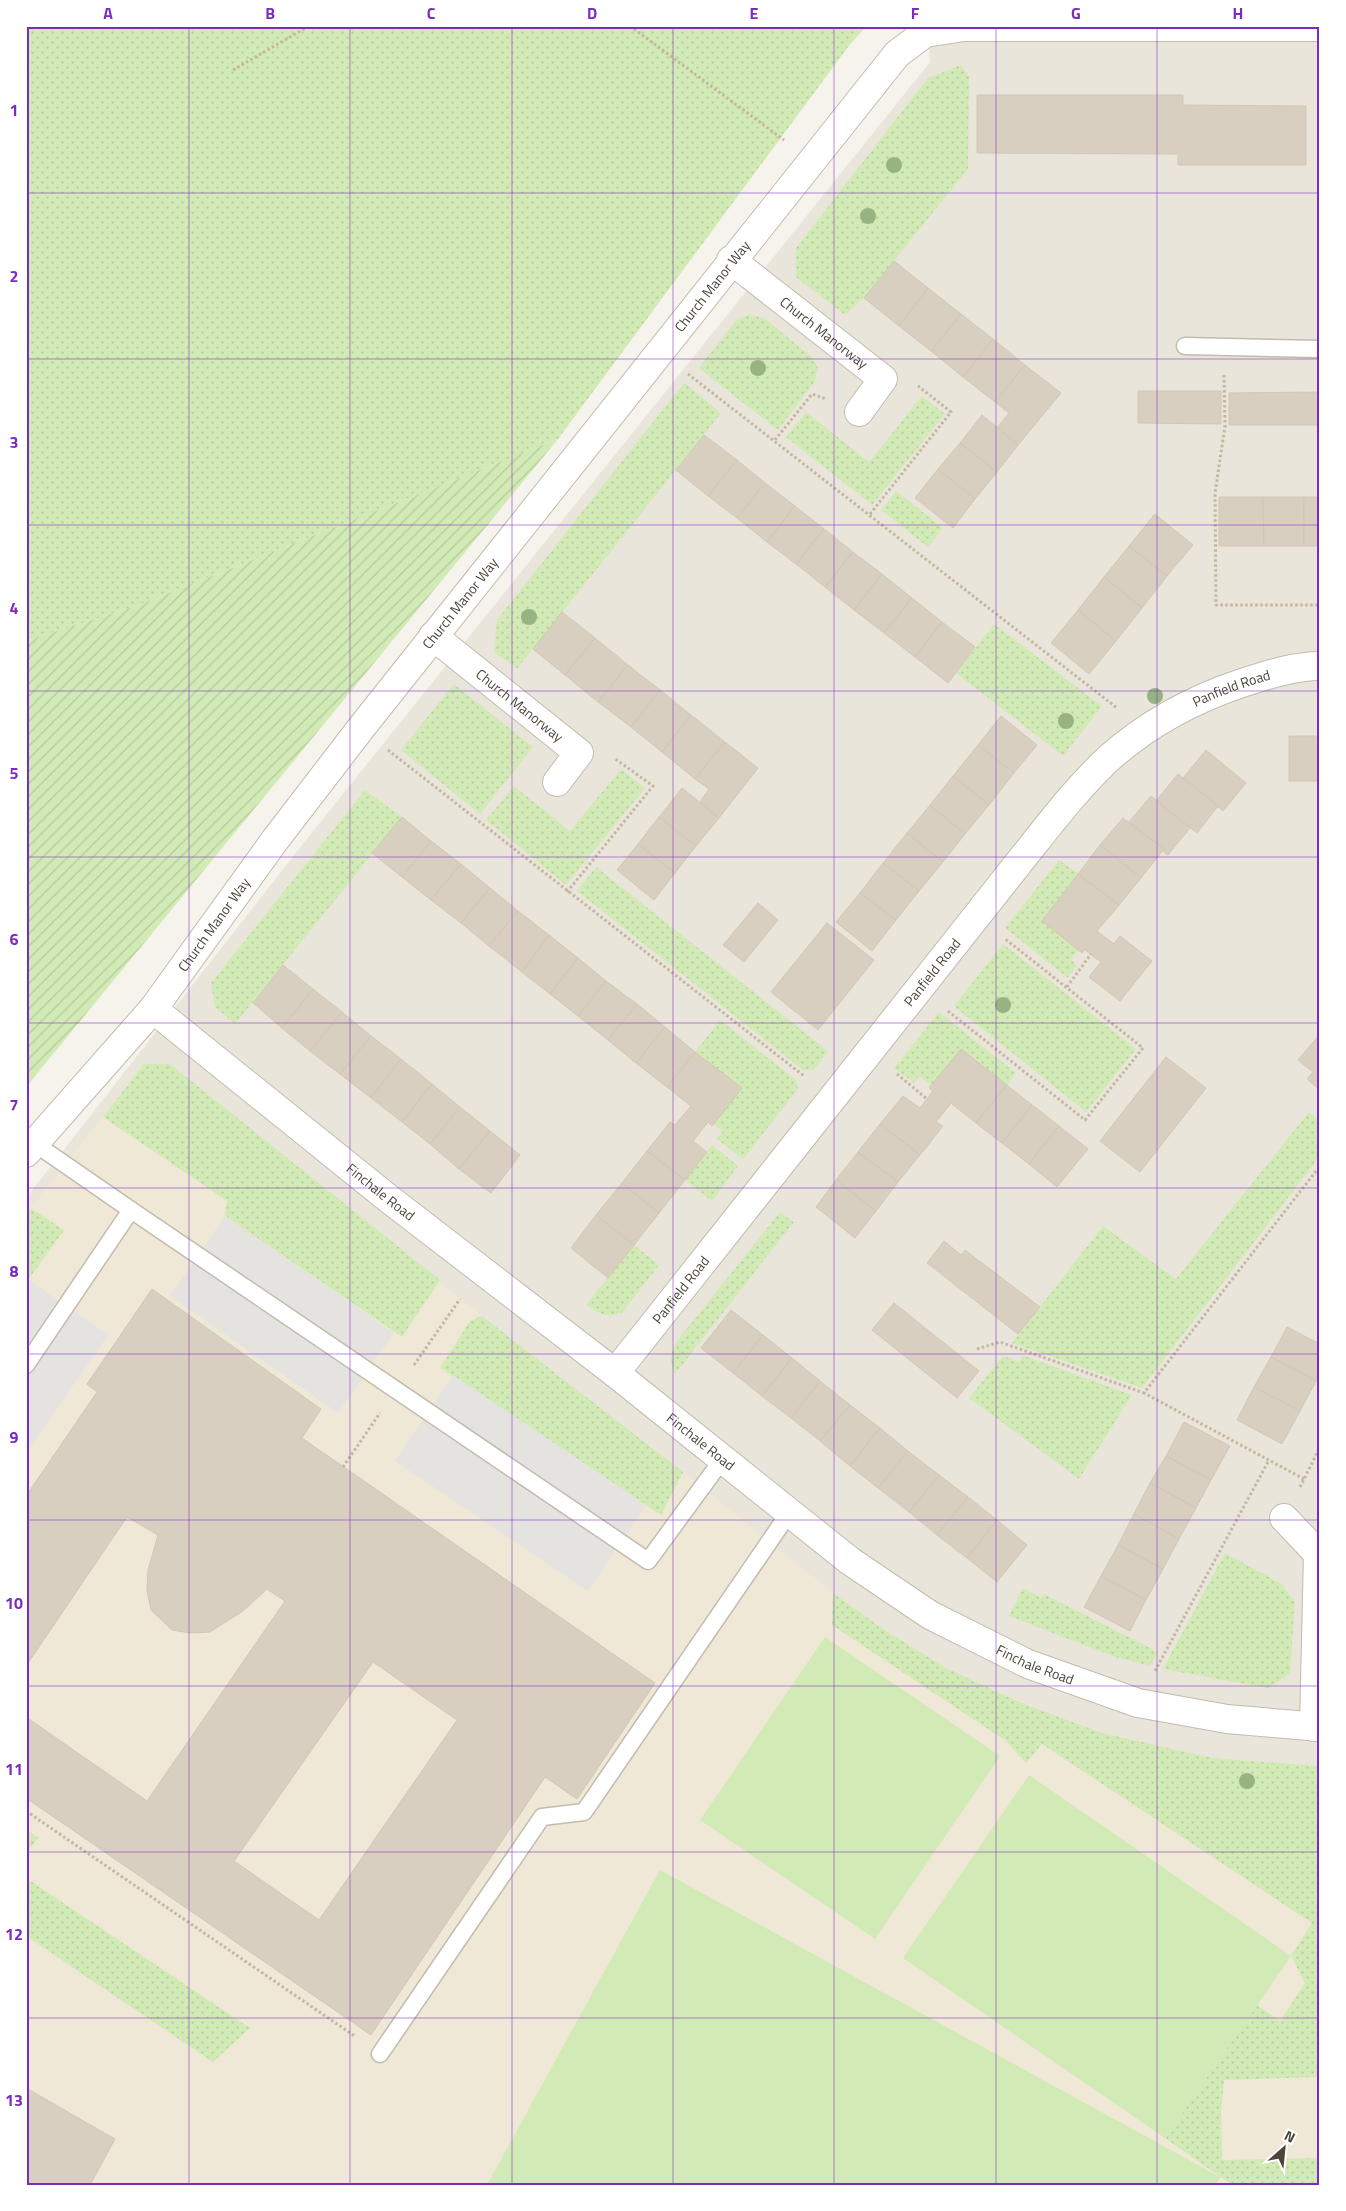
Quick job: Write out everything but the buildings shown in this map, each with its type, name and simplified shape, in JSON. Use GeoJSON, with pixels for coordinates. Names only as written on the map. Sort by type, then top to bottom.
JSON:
{"type":"FeatureCollection","features":[{"type":"Feature","properties":{"kind":"street","name":"Church Manor Way"},"geometry":{"type":"LineString","coordinates":[[30,1148],[153,1009],[275,840],[432,636],[896,54],[925,34],[964,27],[1320,28]]}},
{"type":"Feature","properties":{"kind":"street","name":"Church Manorway"},"geometry":{"type":"LineString","coordinates":[[731,260],[883,379]]}},
{"type":"Feature","properties":{"kind":"street"},"geometry":{"type":"LineString","coordinates":[[859,412],[883,379]]}},
{"type":"Feature","properties":{"kind":"street","name":"Church Manorway"},"geometry":{"type":"LineString","coordinates":[[432,636],[579,753]]}},
{"type":"Feature","properties":{"kind":"street","name":"Panfield Road"},"geometry":{"type":"LineString","coordinates":[[615,1373],[1074,793],[1108,759],[1180,709],[1222,690],[1265,676],[1320,666]]}},
{"type":"Feature","properties":{"kind":"street"},"geometry":{"type":"LineString","coordinates":[[557,782],[579,753]]}},
{"type":"Feature","properties":{"kind":"street","name":"Finchale Road"},"geometry":{"type":"LineString","coordinates":[[153,1009],[389,1199],[615,1373],[850,1561],[930,1615],[1028,1664],[1138,1703],[1227,1719],[1317,1727]]}},
{"type":"Feature","properties":{"kind":"street"},"geometry":{"type":"LineString","coordinates":[[1284,1518],[1318,1554],[1317,1727]]}},
{"type":"Feature","properties":{"kind":"lane"},"geometry":{"type":"LineString","coordinates":[[1186,346],[1320,349]]}},
{"type":"Feature","properties":{"kind":"lane"},"geometry":{"type":"LineString","coordinates":[[30,1148],[132,1210],[648,1561],[722,1460]]}},
{"type":"Feature","properties":{"kind":"lane"},"geometry":{"type":"LineString","coordinates":[[26,1365],[132,1210]]}},
{"type":"Feature","properties":{"kind":"lane"},"geometry":{"type":"LineString","coordinates":[[380,2054],[542,1817],[584,1812],[789,1513]]}},
{"type":"Feature","properties":{"kind":"path"},"geometry":{"type":"LineString","coordinates":[[233,70],[309,26]]}},
{"type":"Feature","properties":{"kind":"path"},"geometry":{"type":"LineString","coordinates":[[630,26],[784,140],[807,165]]}},
{"type":"Feature","properties":{"kind":"path"},"geometry":{"type":"LineString","coordinates":[[1224,347],[1225,426],[1215,493],[1216,605],[1320,604]]}},
{"type":"Feature","properties":{"kind":"path"},"geometry":{"type":"LineString","coordinates":[[660,352],[1146,731]]}},
{"type":"Feature","properties":{"kind":"path"},"geometry":{"type":"LineString","coordinates":[[870,514],[951,412],[894,367],[883,379]]}},
{"type":"Feature","properties":{"kind":"path"},"geometry":{"type":"LineString","coordinates":[[775,440],[812,394],[859,412]]}},
{"type":"Feature","properties":{"kind":"path"},"geometry":{"type":"LineString","coordinates":[[361,728],[567,892],[832,1098]]}},
{"type":"Feature","properties":{"kind":"path"},"geometry":{"type":"LineString","coordinates":[[567,892],[653,786],[617,758],[579,753]]}},
{"type":"Feature","properties":{"kind":"path"},"geometry":{"type":"LineString","coordinates":[[920,988],[1085,1120],[1143,1048],[977,916]]}},
{"type":"Feature","properties":{"kind":"path"},"geometry":{"type":"LineString","coordinates":[[1067,988],[1091,954]]}},
{"type":"Feature","properties":{"kind":"path"},"geometry":{"type":"LineString","coordinates":[[1144,1393],[1320,1166]]}},
{"type":"Feature","properties":{"kind":"path"},"geometry":{"type":"LineString","coordinates":[[977,1349],[1000,1342],[1144,1393],[1304,1479]]}},
{"type":"Feature","properties":{"kind":"path"},"geometry":{"type":"LineString","coordinates":[[1284,1518],[1320,1447]]}},
{"type":"Feature","properties":{"kind":"path"},"geometry":{"type":"LineString","coordinates":[[1138,1703],[1269,1460]]}},
{"type":"Feature","properties":{"kind":"path"},"geometry":{"type":"LineString","coordinates":[[26,1811],[380,2054]]}},
{"type":"Feature","properties":{"kind":"shaded area"},"geometry":{"type":"Polygon","coordinates":[[[928,26],[1320,26],[1320,2185],[26,2185],[26,1198],[302,845],[930,62],[928,26]]]}},
{"type":"Feature","properties":{"kind":"shaded area"},"geometry":{"type":"Polygon","coordinates":[[[144,1064],[170,1064],[482,1316],[683,1472],[833,1593],[911,1648],[946,1668],[1019,1702],[1102,1733],[1213,1758],[1320,1766],[1320,2185],[26,2185],[26,1214],[144,1064]]]}},
{"type":"Feature","properties":{"kind":"shaded area"},"geometry":{"type":"Polygon","coordinates":[[[225,1216],[394,1333],[338,1413],[170,1296],[225,1216]]]}},
{"type":"Feature","properties":{"kind":"shaded area"},"geometry":{"type":"Polygon","coordinates":[[[29,1280],[108,1335],[26,1453],[26,1283],[29,1280]]]}},
{"type":"Feature","properties":{"kind":"shaded area"},"geometry":{"type":"Polygon","coordinates":[[[453,1375],[646,1505],[588,1591],[395,1461],[453,1375]]]}},
{"type":"Feature","properties":{"kind":"green space"},"geometry":{"type":"Polygon","coordinates":[[[26,26],[867,26],[851,43],[558,439],[136,606],[26,641],[26,26]]]}},
{"type":"Feature","properties":{"kind":"green space"},"geometry":{"type":"Polygon","coordinates":[[[961,65],[969,76],[968,169],[864,298],[845,315],[796,277],[796,248],[928,78],[961,65]]]}},
{"type":"Feature","properties":{"kind":"green space"},"geometry":{"type":"Polygon","coordinates":[[[749,315],[764,318],[812,357],[818,367],[815,381],[778,430],[699,368],[737,319],[749,315]]]}},
{"type":"Feature","properties":{"kind":"green space"},"geometry":{"type":"Polygon","coordinates":[[[684,383],[721,413],[517,669],[494,652],[497,620],[684,383]]]}},
{"type":"Feature","properties":{"kind":"green space"},"geometry":{"type":"Polygon","coordinates":[[[922,396],[945,414],[872,505],[786,437],[806,412],[869,462],[922,396]]]}},
{"type":"Feature","properties":{"kind":"green space"},"geometry":{"type":"Polygon","coordinates":[[[558,439],[26,1087],[26,641],[136,606],[558,439]]]}},
{"type":"Feature","properties":{"kind":"green space"},"geometry":{"type":"Polygon","coordinates":[[[896,491],[943,528],[928,547],[881,510],[896,491]]]}},
{"type":"Feature","properties":{"kind":"green space"},"geometry":{"type":"Polygon","coordinates":[[[994,624],[1102,706],[1063,756],[956,673],[994,624]]]}},
{"type":"Feature","properties":{"kind":"green space"},"geometry":{"type":"Polygon","coordinates":[[[454,684],[533,747],[480,814],[401,750],[454,684]]]}},
{"type":"Feature","properties":{"kind":"green space"},"geometry":{"type":"Polygon","coordinates":[[[621,769],[645,788],[566,885],[486,820],[514,786],[570,831],[621,769]]]}},
{"type":"Feature","properties":{"kind":"green space"},"geometry":{"type":"Polygon","coordinates":[[[365,790],[402,817],[235,1024],[215,1007],[211,983],[365,790]]]}},
{"type":"Feature","properties":{"kind":"green space"},"geometry":{"type":"Polygon","coordinates":[[[1059,860],[1078,874],[1042,921],[1078,950],[1071,960],[1077,965],[1068,978],[1005,928],[1059,860]]]}},
{"type":"Feature","properties":{"kind":"green space"},"geometry":{"type":"Polygon","coordinates":[[[596,867],[828,1051],[814,1070],[803,1070],[577,891],[596,867]]]}},
{"type":"Feature","properties":{"kind":"green space"},"geometry":{"type":"Polygon","coordinates":[[[1003,944],[1136,1049],[1086,1112],[954,1006],[1003,944]]]}},
{"type":"Feature","properties":{"kind":"green space"},"geometry":{"type":"Polygon","coordinates":[[[939,1012],[1016,1073],[1007,1085],[961,1049],[932,1086],[919,1076],[914,1083],[894,1068],[939,1012]]]}},
{"type":"Feature","properties":{"kind":"green space"},"geometry":{"type":"Polygon","coordinates":[[[720,1020],[796,1080],[798,1089],[743,1159],[717,1139],[723,1131],[714,1124],[742,1088],[695,1052],[720,1020]]]}},
{"type":"Feature","properties":{"kind":"green space"},"geometry":{"type":"Polygon","coordinates":[[[144,1064],[170,1064],[440,1280],[402,1337],[225,1216],[227,1201],[103,1117],[144,1064]]]}},
{"type":"Feature","properties":{"kind":"green space"},"geometry":{"type":"Polygon","coordinates":[[[1309,1112],[1320,1121],[1320,1156],[1142,1388],[1012,1343],[1103,1226],[1176,1279],[1309,1112]]]}},
{"type":"Feature","properties":{"kind":"green space"},"geometry":{"type":"Polygon","coordinates":[[[712,1145],[738,1166],[712,1201],[685,1180],[712,1145]]]}},
{"type":"Feature","properties":{"kind":"green space"},"geometry":{"type":"Polygon","coordinates":[[[31,1208],[64,1230],[26,1283],[26,1214],[31,1208]]]}},
{"type":"Feature","properties":{"kind":"green space"},"geometry":{"type":"Polygon","coordinates":[[[780,1212],[794,1222],[675,1374],[671,1358],[677,1341],[780,1212]]]}},
{"type":"Feature","properties":{"kind":"green space"},"geometry":{"type":"Polygon","coordinates":[[[634,1245],[659,1265],[622,1313],[603,1314],[586,1305],[634,1245]]]}},
{"type":"Feature","properties":{"kind":"green space"},"geometry":{"type":"Polygon","coordinates":[[[482,1316],[683,1472],[661,1515],[440,1368],[470,1321],[482,1316]]]}},
{"type":"Feature","properties":{"kind":"green space"},"geometry":{"type":"Polygon","coordinates":[[[1022,1355],[1132,1395],[1079,1479],[969,1398],[1003,1356],[1020,1362],[1022,1355]]]}},
{"type":"Feature","properties":{"kind":"green space"},"geometry":{"type":"Polygon","coordinates":[[[1225,1553],[1282,1584],[1295,1602],[1290,1673],[1268,1688],[1163,1669],[1225,1553]]]}},
{"type":"Feature","properties":{"kind":"green space"},"geometry":{"type":"Polygon","coordinates":[[[1023,1588],[1041,1598],[1044,1594],[1158,1652],[1150,1666],[1115,1657],[1009,1616],[1023,1588]]]}},
{"type":"Feature","properties":{"kind":"green space"},"geometry":{"type":"Polygon","coordinates":[[[833,1593],[886,1631],[946,1668],[1019,1702],[1102,1733],[1213,1758],[1320,1766],[1320,2077],[1224,2080],[1221,2111],[1222,2160],[1320,2158],[1320,2185],[1232,2185],[1165,2138],[1257,2005],[1280,2021],[1305,1983],[1291,1956],[1312,1923],[1042,1744],[1026,1763],[1006,1741],[832,1625],[833,1593]]]}},
{"type":"Feature","properties":{"kind":"green space"},"geometry":{"type":"Polygon","coordinates":[[[825,1637],[1000,1756],[875,1939],[700,1820],[825,1637]]]}},
{"type":"Feature","properties":{"kind":"green space"},"geometry":{"type":"Polygon","coordinates":[[[1029,1775],[1291,1956],[1165,2138],[903,1958],[1029,1775]]]}},
{"type":"Feature","properties":{"kind":"green space"},"geometry":{"type":"Polygon","coordinates":[[[26,1829],[38,1838],[26,1854],[26,1829]]]}},
{"type":"Feature","properties":{"kind":"green space"},"geometry":{"type":"Polygon","coordinates":[[[660,1870],[1220,2177],[1216,2185],[487,2185],[660,1870]]]}},
{"type":"Feature","properties":{"kind":"green space"},"geometry":{"type":"Polygon","coordinates":[[[26,1878],[250,2028],[213,2062],[26,1936],[26,1878]]]}}]}
